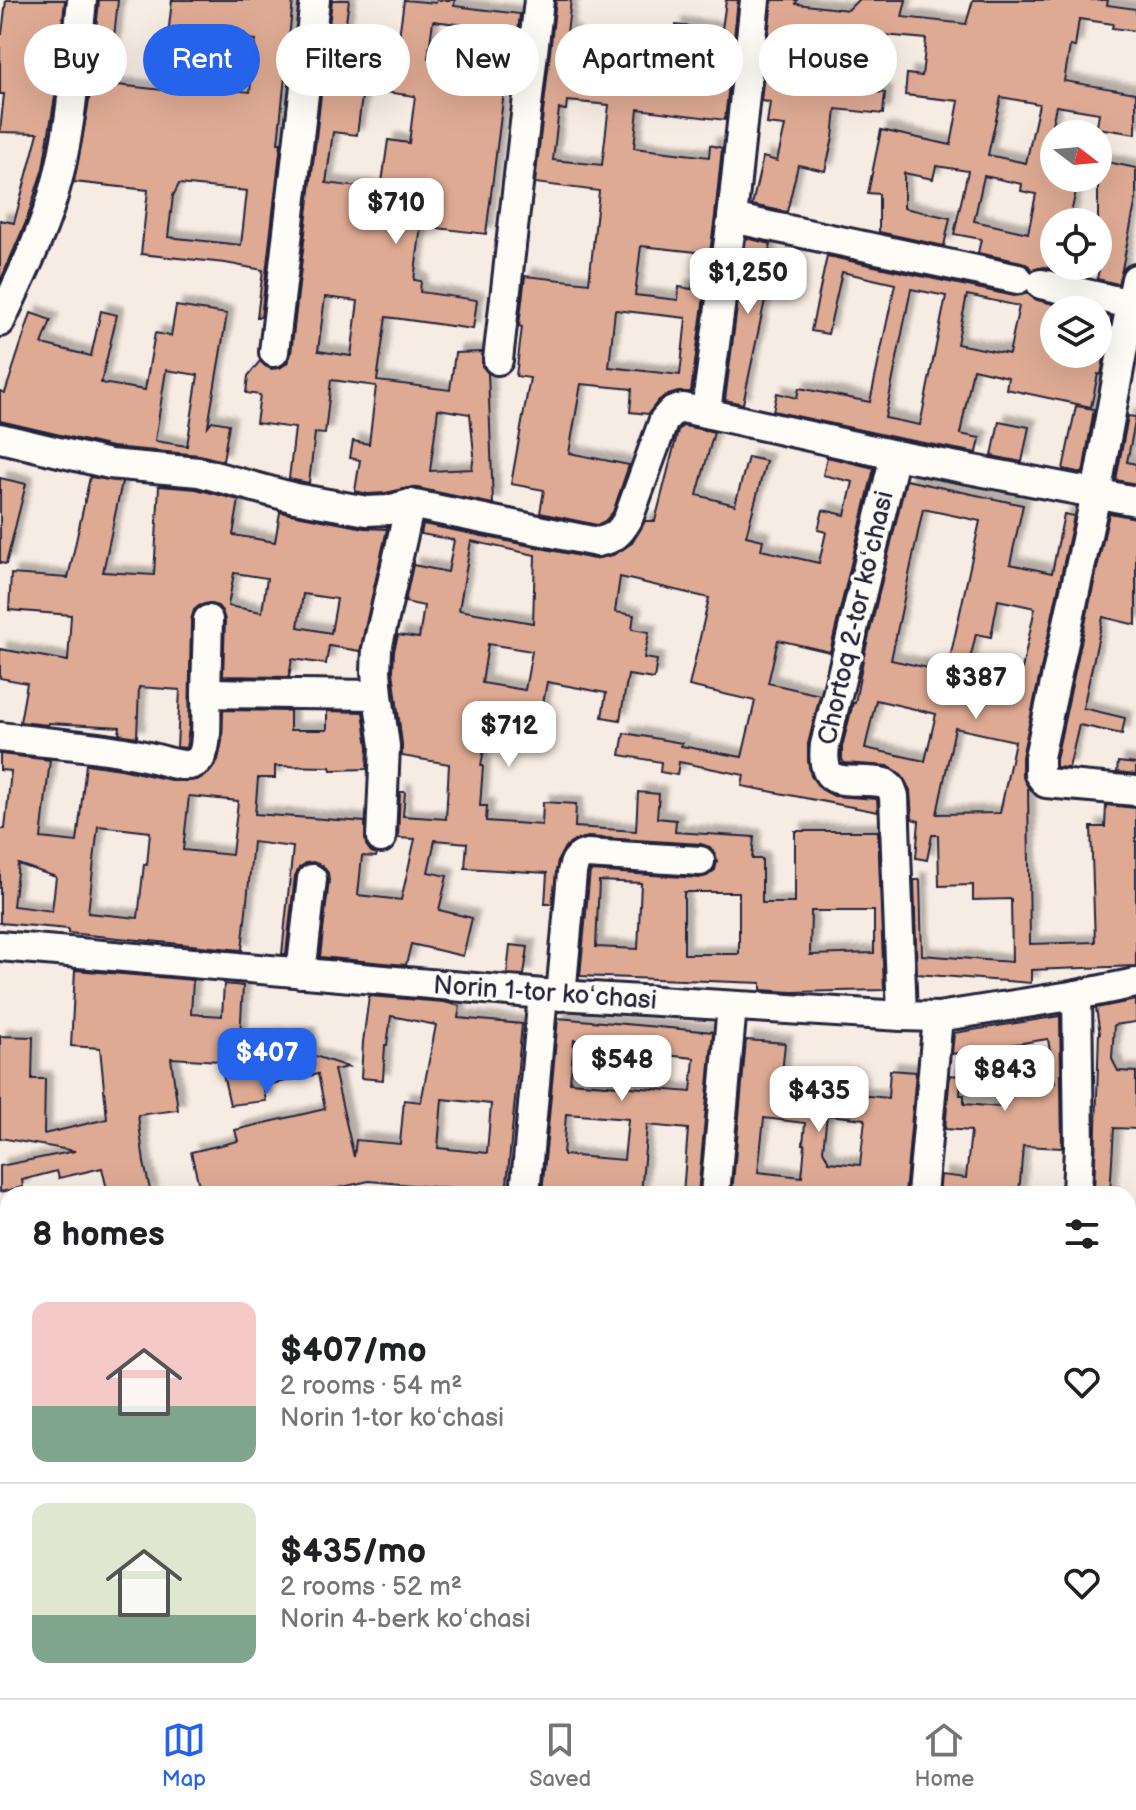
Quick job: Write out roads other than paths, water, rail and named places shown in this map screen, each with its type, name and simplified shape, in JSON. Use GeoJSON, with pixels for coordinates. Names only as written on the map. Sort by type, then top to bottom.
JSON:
{"type":"FeatureCollection","features":[{"type":"Feature","properties":{"kind":"street"},"geometry":{"type":"LineString","coordinates":[[0,322],[38,241],[54,195],[65,142],[82,0]]}},
{"type":"Feature","properties":{"kind":"street"},"geometry":{"type":"LineString","coordinates":[[274,352],[315,0]]}},
{"type":"Feature","properties":{"kind":"street"},"geometry":{"type":"LineString","coordinates":[[498,360],[539,0]]}},
{"type":"Feature","properties":{"kind":"street"},"geometry":{"type":"LineString","coordinates":[[706,411],[732,218],[755,0]]}},
{"type":"Feature","properties":{"kind":"street"},"geometry":{"type":"LineString","coordinates":[[732,218],[1030,281],[1134,292],[1096,494],[1039,757],[1039,774],[1046,783],[1136,791]]}},
{"type":"Feature","properties":{"kind":"street","name":"Chortoq 2-tor koʻchasi"},"geometry":{"type":"LineString","coordinates":[[410,504],[597,542],[611,540],[621,532],[628,519],[664,420],[671,412],[683,408],[895,455],[1136,501]]}},
{"type":"Feature","properties":{"kind":"street"},"geometry":{"type":"LineString","coordinates":[[0,438],[109,464],[199,472],[295,498],[367,511],[410,504],[377,649],[376,671],[385,746],[381,838]]}},
{"type":"Feature","properties":{"kind":"street","name":"Chortoq 2-tor koʻchasi"},"geometry":{"type":"LineString","coordinates":[[895,455],[823,758],[828,775],[836,779],[885,783],[894,796],[902,1016]]}},
{"type":"Feature","properties":{"kind":"street"},"geometry":{"type":"LineString","coordinates":[[0,737],[138,753],[191,765],[203,754],[208,620]]}},
{"type":"Feature","properties":{"kind":"street"},"geometry":{"type":"LineString","coordinates":[[206,693],[378,695]]}},
{"type":"Feature","properties":{"kind":"street"},"geometry":{"type":"LineString","coordinates":[[526,1186],[574,862],[579,856],[587,854],[700,861]]}},
{"type":"Feature","properties":{"kind":"street"},"geometry":{"type":"LineString","coordinates":[[301,973],[312,879]]}},
{"type":"Feature","properties":{"kind":"street","name":"Norin 1-tor koʻchasi"},"geometry":{"type":"LineString","coordinates":[[0,946],[552,995],[902,1016],[938,1017],[1136,983]]}},
{"type":"Feature","properties":{"kind":"street"},"geometry":{"type":"LineString","coordinates":[[1077,995],[1077,1186]]}},
{"type":"Feature","properties":{"kind":"street"},"geometry":{"type":"LineString","coordinates":[[716,1186],[732,1006]]}},
{"type":"Feature","properties":{"kind":"street"},"geometry":{"type":"LineString","coordinates":[[923,1186],[938,1017]]}}]}
